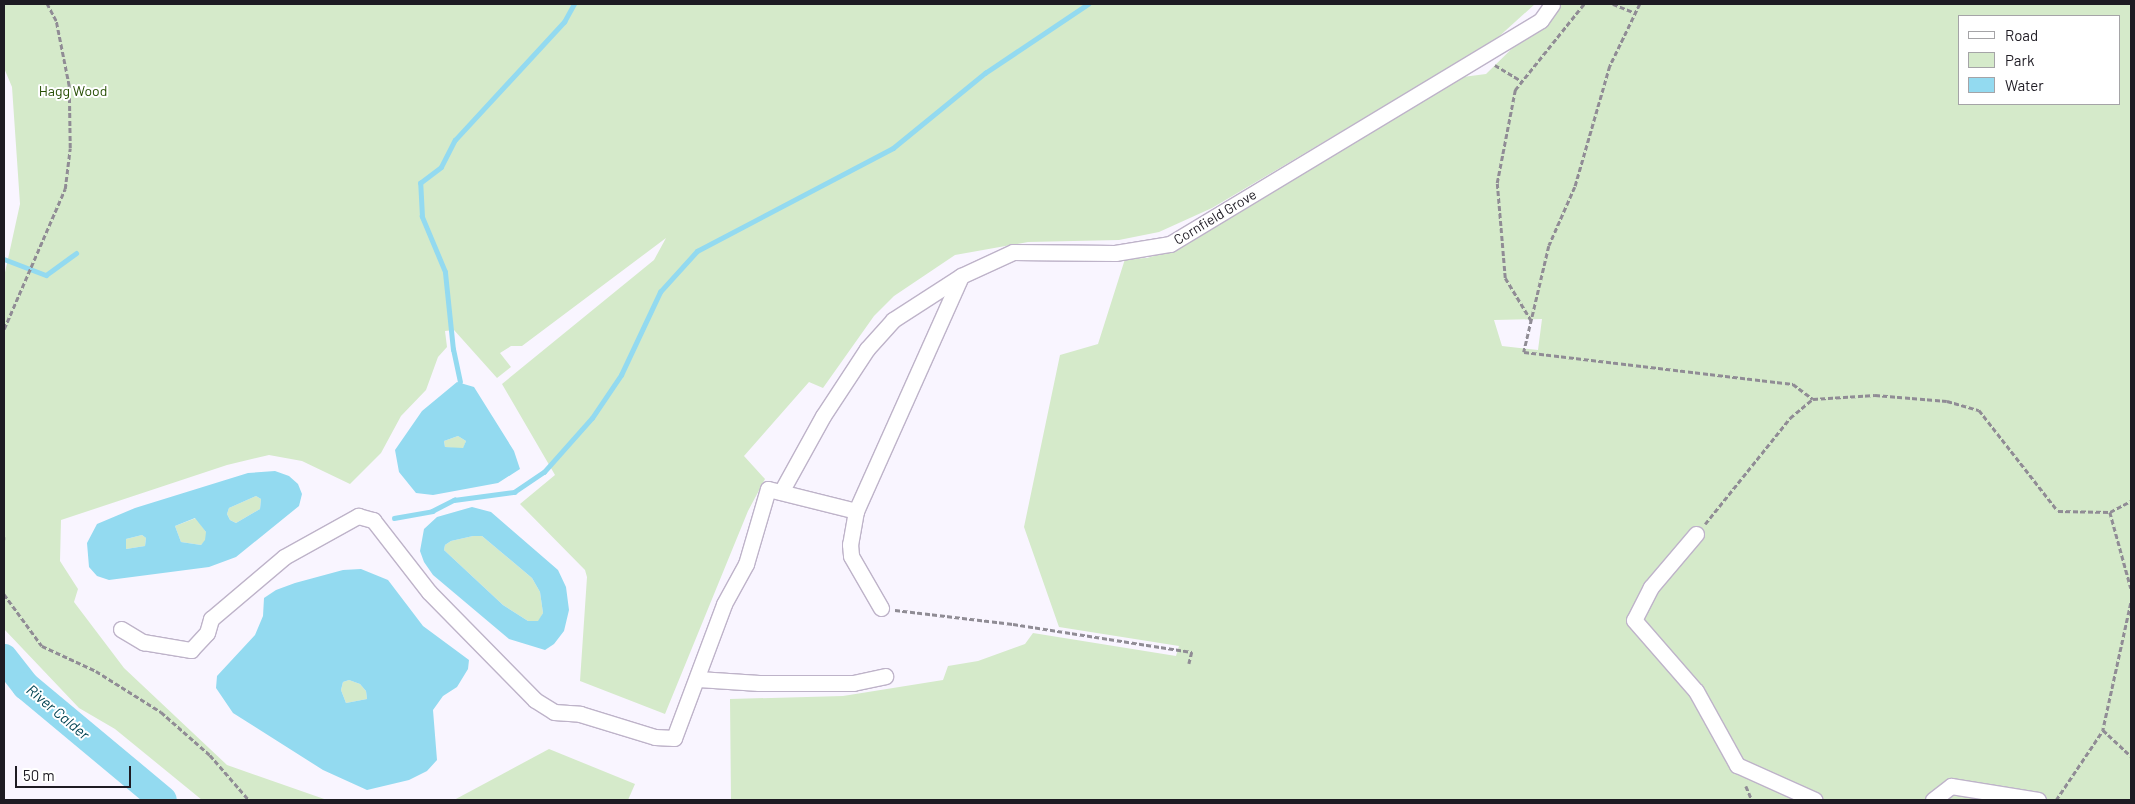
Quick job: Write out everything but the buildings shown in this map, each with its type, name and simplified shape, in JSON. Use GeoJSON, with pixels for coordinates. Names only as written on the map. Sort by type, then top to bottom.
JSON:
{"type":"FeatureCollection","features":[{"type":"Feature","properties":{"kind":"lane","name":"Cornfield Grove"},"geometry":{"type":"LineString","coordinates":[[781,492],[823,416],[867,349],[893,320],[961,276],[1014,252],[1115,253],[1170,244],[1541,20],[1552,4]]}},
{"type":"Feature","properties":{"kind":"lane"},"geometry":{"type":"LineString","coordinates":[[881,608],[851,556],[850,544],[856,511],[961,276]]}},
{"type":"Feature","properties":{"kind":"lane"},"geometry":{"type":"LineString","coordinates":[[121,629],[143,642],[191,650],[207,633],[211,619],[284,557],[358,516],[373,520],[429,592],[535,700],[554,712],[580,714],[655,737],[674,738],[698,679],[724,604],[746,564],[768,489],[856,511]]}},
{"type":"Feature","properties":{"kind":"lane"},"geometry":{"type":"LineString","coordinates":[[1696,534],[1651,587],[1634,620],[1696,691],[1737,766],[1815,800]]}},
{"type":"Feature","properties":{"kind":"lane"},"geometry":{"type":"LineString","coordinates":[[698,679],[759,683],[853,683],[885,676]]}},
{"type":"Feature","properties":{"kind":"lane"},"geometry":{"type":"LineString","coordinates":[[1933,800],[1951,786],[2038,800]]}},
{"type":"Feature","properties":{"kind":"path"},"geometry":{"type":"LineString","coordinates":[[4,328],[65,189],[70,148],[68,86],[56,21],[47,4]]}},
{"type":"Feature","properties":{"kind":"path"},"geometry":{"type":"LineString","coordinates":[[1531,321],[1505,278],[1497,183],[1515,90],[1584,4]]}},
{"type":"Feature","properties":{"kind":"path"},"geometry":{"type":"LineString","coordinates":[[1613,4],[1635,13]]}},
{"type":"Feature","properties":{"kind":"path"},"geometry":{"type":"LineString","coordinates":[[1640,4],[1610,66],[1575,187],[1549,246],[1524,352],[1793,384],[1813,399]]}},
{"type":"Feature","properties":{"kind":"path"},"geometry":{"type":"LineString","coordinates":[[1481,56],[1522,81]]}},
{"type":"Feature","properties":{"kind":"path"},"geometry":{"type":"LineString","coordinates":[[1696,534],[1790,418],[1813,399],[1874,395],[1947,401],[1979,410],[2058,511],[2110,512],[2131,501]]}},
{"type":"Feature","properties":{"kind":"path"},"geometry":{"type":"LineString","coordinates":[[2110,512],[2131,588]]}},
{"type":"Feature","properties":{"kind":"path"},"geometry":{"type":"LineString","coordinates":[[4,594],[42,646],[96,671],[162,712],[210,755],[249,800]]}},
{"type":"Feature","properties":{"kind":"path"},"geometry":{"type":"LineString","coordinates":[[2056,800],[2103,730],[2131,603]]}},
{"type":"Feature","properties":{"kind":"path"},"geometry":{"type":"LineString","coordinates":[[881,608],[1013,624],[1192,652],[1189,664]]}},
{"type":"Feature","properties":{"kind":"path"},"geometry":{"type":"LineString","coordinates":[[2103,730],[2131,756]]}},
{"type":"Feature","properties":{"kind":"green space","name":"Hagg Wood"},"geometry":{"type":"Polygon","coordinates":[[[4,4],[1535,4],[1494,41],[1212,208],[1159,232],[1119,240],[1028,242],[955,255],[894,296],[874,316],[823,388],[809,382],[744,456],[765,479],[748,511],[665,714],[580,681],[587,577],[585,570],[520,504],[555,475],[502,384],[654,260],[666,238],[522,346],[511,346],[500,353],[511,367],[497,378],[454,330],[445,331],[447,347],[438,357],[426,390],[401,416],[381,453],[350,484],[302,461],[269,455],[227,465],[61,520],[60,561],[78,589],[74,602],[124,668],[227,765],[327,800],[202,800],[115,729],[79,708],[4,629],[4,277],[20,204],[12,87],[4,68],[4,4]]]}},
{"type":"Feature","properties":{"kind":"green space"},"geometry":{"type":"Polygon","coordinates":[[[1552,4],[2131,4],[2131,800],[731,800],[730,699],[843,696],[943,680],[948,666],[978,661],[1025,644],[1033,633],[1176,656],[1179,646],[1059,627],[1024,527],[1060,355],[1098,344],[1125,259],[1147,258],[1174,250],[1455,78],[1486,74],[1541,20],[1552,4]],[[1542,319],[1494,320],[1502,346],[1538,350],[1542,319]]]}},
{"type":"Feature","properties":{"kind":"green space"},"geometry":{"type":"Polygon","coordinates":[[[458,436],[466,441],[463,449],[445,447],[444,441],[458,436]]]}},
{"type":"Feature","properties":{"kind":"green space"},"geometry":{"type":"Polygon","coordinates":[[[256,496],[261,499],[260,509],[236,523],[230,520],[227,514],[229,508],[256,496]]]}},
{"type":"Feature","properties":{"kind":"green space"},"geometry":{"type":"Polygon","coordinates":[[[196,518],[206,532],[206,540],[201,545],[181,542],[175,526],[196,518]]]}},
{"type":"Feature","properties":{"kind":"green space"},"geometry":{"type":"Polygon","coordinates":[[[142,535],[146,538],[145,546],[126,549],[126,539],[142,535]]]}},
{"type":"Feature","properties":{"kind":"green space"},"geometry":{"type":"Polygon","coordinates":[[[482,536],[532,578],[540,592],[543,613],[539,621],[528,621],[503,605],[444,550],[445,545],[451,541],[482,536]]]}},
{"type":"Feature","properties":{"kind":"green space"},"geometry":{"type":"Polygon","coordinates":[[[349,680],[360,684],[366,691],[367,699],[346,703],[341,690],[343,682],[349,680]]]}},
{"type":"Feature","properties":{"kind":"green space"},"geometry":{"type":"Polygon","coordinates":[[[549,749],[635,784],[628,800],[454,800],[549,749]]]}},
{"type":"Feature","properties":{"kind":"water"},"geometry":{"type":"Polygon","coordinates":[[[457,382],[474,387],[514,451],[520,469],[498,483],[433,495],[416,493],[399,472],[395,450],[422,411],[457,382]],[[458,436],[444,441],[445,447],[463,448],[466,441],[458,436]]]}},
{"type":"Feature","properties":{"kind":"water"},"geometry":{"type":"Polygon","coordinates":[[[275,471],[289,476],[298,484],[302,494],[299,506],[236,557],[209,567],[109,580],[97,576],[89,567],[87,543],[97,524],[135,508],[248,473],[275,471]],[[256,496],[229,508],[227,514],[230,520],[236,523],[260,509],[261,499],[256,496]],[[195,518],[175,526],[181,542],[201,545],[205,540],[206,532],[195,518]],[[142,535],[126,539],[126,549],[145,546],[146,538],[142,535]]]}},
{"type":"Feature","properties":{"kind":"water"},"geometry":{"type":"Polygon","coordinates":[[[472,507],[491,512],[558,570],[566,587],[569,610],[564,631],[554,644],[545,650],[509,639],[433,575],[424,562],[420,551],[424,529],[437,517],[472,507]],[[482,536],[451,541],[445,545],[444,550],[503,605],[528,621],[538,621],[543,613],[540,592],[532,578],[482,536]]]}},
{"type":"Feature","properties":{"kind":"water"},"geometry":{"type":"Polygon","coordinates":[[[361,569],[388,580],[423,626],[469,660],[468,669],[457,687],[443,696],[433,710],[437,760],[427,771],[409,780],[367,790],[323,770],[233,713],[216,688],[217,676],[255,635],[263,616],[264,598],[276,590],[295,583],[343,570],[361,569]],[[349,680],[343,682],[341,690],[346,703],[367,699],[366,691],[360,684],[349,680]]]}},
{"type":"Feature","properties":{"kind":"waterway"},"geometry":{"type":"LineString","coordinates":[[460,382],[453,350],[445,272],[422,217],[420,183],[441,167],[455,140],[564,22],[574,4]]}},
{"type":"Feature","properties":{"kind":"waterway"},"geometry":{"type":"LineString","coordinates":[[394,518],[432,511],[454,500],[514,492],[544,472],[592,418],[621,375],[660,292],[697,251],[893,148],[985,73],[1088,4]]}},
{"type":"Feature","properties":{"kind":"waterway"},"geometry":{"type":"LineString","coordinates":[[4,259],[46,275],[76,253]]}},
{"type":"Feature","properties":{"kind":"waterway","name":"River Calder"},"geometry":{"type":"LineString","coordinates":[[4,658],[26,686],[163,800]]}}]}
